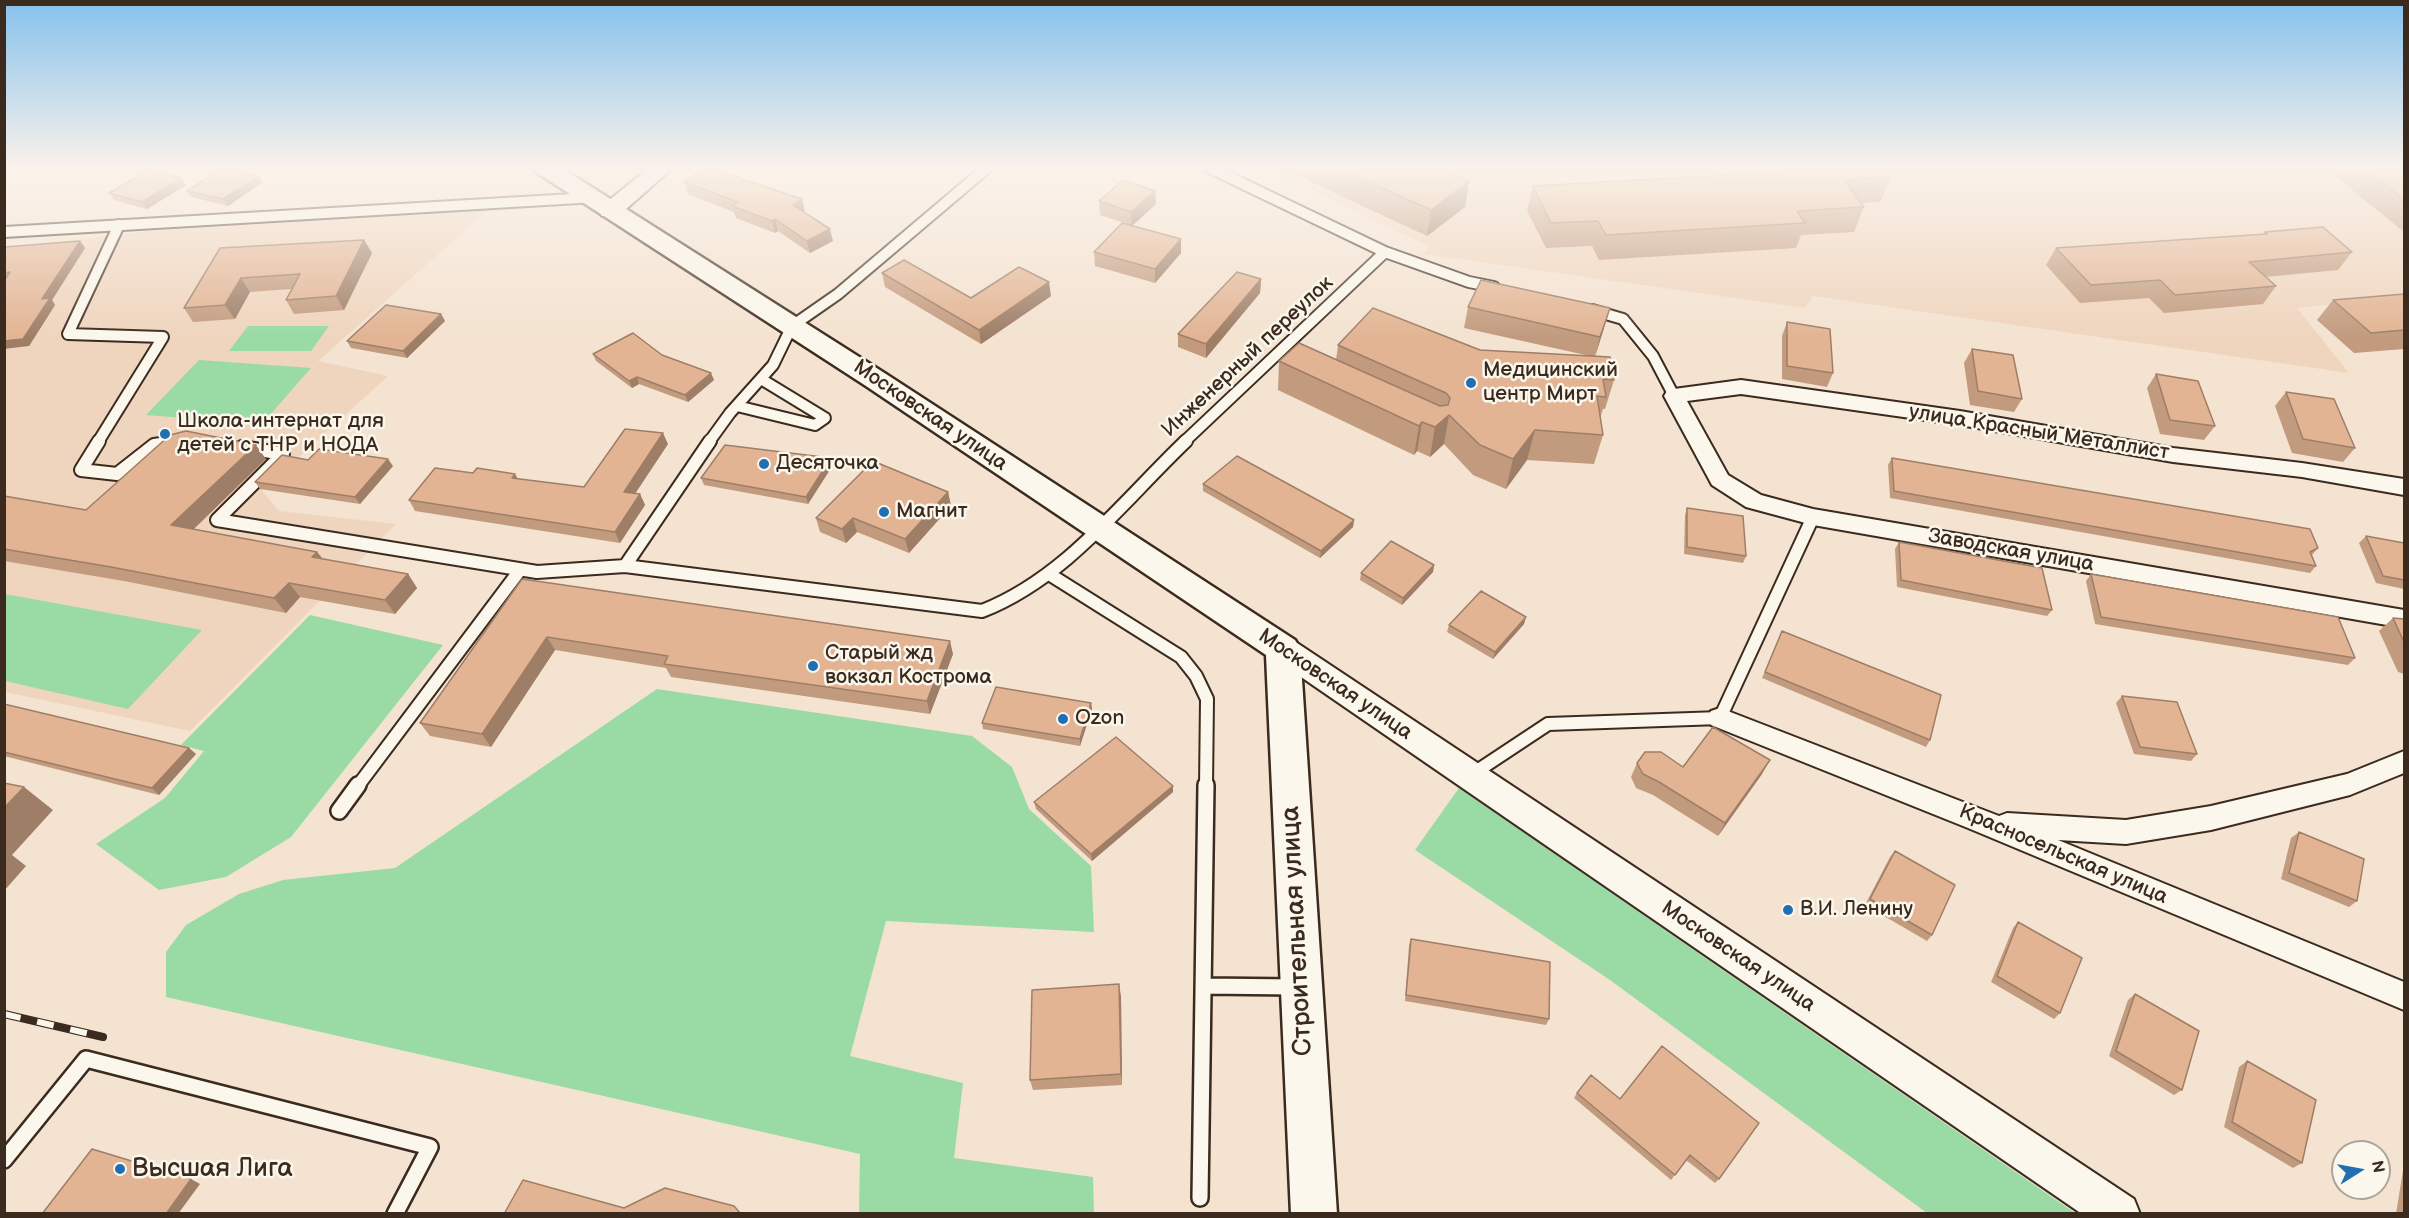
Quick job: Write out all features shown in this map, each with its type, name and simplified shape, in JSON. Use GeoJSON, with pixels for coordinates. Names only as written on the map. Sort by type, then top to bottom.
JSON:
{"type":"FeatureCollection","features":[{"type":"Feature","properties":{"kind":"main road","name":"Московская улица"},"geometry":{"type":"LineString","coordinates":[[631,224],[792,326],[1283,649]]}},
{"type":"Feature","properties":{"kind":"main road","name":"Строительная улица"},"geometry":{"type":"LineString","coordinates":[[1283,649],[1314,1214]]}},
{"type":"Feature","properties":{"kind":"street"},"geometry":{"type":"LineString","coordinates":[[4,232],[146,224]]}},
{"type":"Feature","properties":{"kind":"street","name":"улица Красный Металлист"},"geometry":{"type":"LineString","coordinates":[[1674,396],[1741,387],[1960,418],[2173,455],[2302,470],[2404,487]]}},
{"type":"Feature","properties":{"kind":"street","name":"Заводская улица"},"geometry":{"type":"LineString","coordinates":[[1674,396],[1720,480],[1754,501],[1813,517],[2404,619]]}},
{"type":"Feature","properties":{"kind":"street","name":"Московская улица"},"geometry":{"type":"LineString","coordinates":[[1283,649],[2119,1214]]}},
{"type":"Feature","properties":{"kind":"street","name":"Красносельская улица"},"geometry":{"type":"LineString","coordinates":[[1720,718],[1992,824],[2109,876],[2404,996]]}},
{"type":"Feature","properties":{"kind":"street"},"geometry":{"type":"LineString","coordinates":[[1992,824],[2126,832],[2211,818],[2350,784],[2404,762]]}},
{"type":"Feature","properties":{"kind":"lane"},"geometry":{"type":"LineString","coordinates":[[625,566],[687,471],[737,406],[773,365],[792,326],[838,294],[921,224]]}},
{"type":"Feature","properties":{"kind":"lane"},"geometry":{"type":"LineString","coordinates":[[1326,224],[1385,252],[1469,282],[1501,288]]}},
{"type":"Feature","properties":{"kind":"lane"},"geometry":{"type":"LineString","coordinates":[[119,225],[68,334],[163,337],[81,470],[117,474],[154,445],[187,440]]}},
{"type":"Feature","properties":{"kind":"lane","name":"Инженерный переулок"},"geometry":{"type":"LineString","coordinates":[[229,444],[283,454],[217,520],[520,570],[537,572],[625,566],[982,611],[1006,604],[1070,558],[1141,484],[1385,252]]}},
{"type":"Feature","properties":{"kind":"lane"},"geometry":{"type":"LineString","coordinates":[[1578,305],[1623,319],[1653,356],[1674,396]]}},
{"type":"Feature","properties":{"kind":"lane"},"geometry":{"type":"LineString","coordinates":[[1276,355],[1287,360]]}},
{"type":"Feature","properties":{"kind":"lane"},"geometry":{"type":"LineString","coordinates":[[737,406],[815,425],[825,418],[822,414],[761,379]]}},
{"type":"Feature","properties":{"kind":"lane"},"geometry":{"type":"LineString","coordinates":[[1470,776],[1548,724],[1720,718],[1813,517]]}},
{"type":"Feature","properties":{"kind":"lane"},"geometry":{"type":"LineString","coordinates":[[339,811],[411,711],[520,570]]}},
{"type":"Feature","properties":{"kind":"lane"},"geometry":{"type":"LineString","coordinates":[[1049,574],[1181,657],[1196,676],[1206,699],[1200,1198]]}},
{"type":"Feature","properties":{"kind":"lane"},"geometry":{"type":"LineString","coordinates":[[1204,986],[1302,987]]}},
{"type":"Feature","properties":{"kind":"lane"},"geometry":{"type":"LineString","coordinates":[[4,1160],[86,1059],[430,1147],[395,1214]]}},
{"type":"Feature","properties":{"kind":"shaded area","name":"Школа-интернат для детей с ТНР и НОДА"},"geometry":{"type":"Polygon","coordinates":[[[265,224],[472,224],[318,361],[388,376],[262,491],[279,511],[396,524],[190,731],[5,692],[5,296],[32,245],[149,231],[265,224]]]}},
{"type":"Feature","properties":{"kind":"shaded area"},"geometry":{"type":"Polygon","coordinates":[[[1381,224],[2404,224],[2404,297],[2297,308],[2349,373],[1813,296],[1805,308],[1424,254],[1428,246],[1381,224]]]}},
{"type":"Feature","properties":{"kind":"green space"},"geometry":{"type":"Polygon","coordinates":[[[248,326],[329,326],[311,351],[229,351],[248,326]]]}},
{"type":"Feature","properties":{"kind":"green space"},"geometry":{"type":"Polygon","coordinates":[[[199,360],[311,368],[262,424],[146,415],[199,360]]]}},
{"type":"Feature","properties":{"kind":"green space"},"geometry":{"type":"Polygon","coordinates":[[[5,594],[202,630],[128,709],[5,681],[5,594]]]}},
{"type":"Feature","properties":{"kind":"green space"},"geometry":{"type":"Polygon","coordinates":[[[310,615],[443,645],[291,837],[226,877],[159,890],[96,844],[165,798],[204,751],[181,745],[310,615]]]}},
{"type":"Feature","properties":{"kind":"green space"},"geometry":{"type":"Polygon","coordinates":[[[657,689],[972,736],[1012,767],[1029,809],[1091,866],[1094,932],[886,921],[850,1056],[963,1083],[954,1158],[1093,1177],[1094,1213],[859,1213],[860,1154],[166,997],[166,952],[186,925],[239,894],[283,880],[395,868],[657,689]]]}},
{"type":"Feature","properties":{"kind":"green space"},"geometry":{"type":"Polygon","coordinates":[[[1459,788],[2075,1213],[1927,1213],[1610,980],[1415,850],[1459,788]]]}},
{"type":"Feature","properties":{"kind":"building"},"geometry":{"type":"Polygon","coordinates":[[[782,224],[822,224],[830,229],[807,241],[782,224]]]}},
{"type":"Feature","properties":{"kind":"building"},"geometry":{"type":"Polygon","coordinates":[[[1121,224],[1181,239],[1155,269],[1094,252],[1121,224]]]}},
{"type":"Feature","properties":{"kind":"building"},"geometry":{"type":"Polygon","coordinates":[[[1600,224],[1791,224],[1606,235],[1600,224]]]}},
{"type":"Feature","properties":{"kind":"building"},"geometry":{"type":"Polygon","coordinates":[[[2323,227],[2352,252],[2249,262],[2276,286],[2175,295],[2160,280],[2091,285],[2056,248],[2267,234],[2265,232],[2323,227]]]}},
{"type":"Feature","properties":{"kind":"building"},"geometry":{"type":"Polygon","coordinates":[[[364,240],[336,296],[286,300],[300,274],[241,278],[225,305],[184,308],[220,248],[364,240]]]}},
{"type":"Feature","properties":{"kind":"building"},"geometry":{"type":"Polygon","coordinates":[[[80,241],[42,299],[50,298],[23,339],[4,341],[4,281],[10,272],[4,273],[4,247],[80,241]]]}},
{"type":"Feature","properties":{"kind":"building"},"geometry":{"type":"Polygon","coordinates":[[[904,260],[971,298],[1019,267],[1049,282],[979,330],[882,273],[904,260]]]}},
{"type":"Feature","properties":{"kind":"building"},"geometry":{"type":"Polygon","coordinates":[[[1237,272],[1261,279],[1206,344],[1178,334],[1237,272]]]}},
{"type":"Feature","properties":{"kind":"building"},"geometry":{"type":"Polygon","coordinates":[[[1481,280],[1610,308],[1600,337],[1468,307],[1481,280]]]}},
{"type":"Feature","properties":{"kind":"building"},"geometry":{"type":"Polygon","coordinates":[[[2404,294],[2404,330],[2371,333],[2333,300],[2404,294]]]}},
{"type":"Feature","properties":{"kind":"building"},"geometry":{"type":"Polygon","coordinates":[[[386,305],[441,314],[403,351],[347,341],[386,305]]]}},
{"type":"Feature","properties":{"kind":"building"},"geometry":{"type":"Polygon","coordinates":[[[1373,308],[1480,350],[1610,357],[1614,380],[1603,379],[1606,397],[1597,396],[1603,435],[1535,430],[1513,459],[1480,445],[1449,415],[1435,427],[1422,422],[1419,426],[1279,361],[1299,343],[1440,406],[1448,405],[1450,398],[1446,393],[1338,345],[1373,308]]]}},
{"type":"Feature","properties":{"kind":"building"},"geometry":{"type":"Polygon","coordinates":[[[1787,322],[1830,329],[1833,373],[1787,366],[1787,322]]]}},
{"type":"Feature","properties":{"kind":"building"},"geometry":{"type":"Polygon","coordinates":[[[633,333],[662,355],[711,373],[685,395],[637,377],[629,381],[593,354],[633,333]]]}},
{"type":"Feature","properties":{"kind":"building"},"geometry":{"type":"Polygon","coordinates":[[[1972,349],[2013,355],[2022,399],[1978,391],[1972,349]]]}},
{"type":"Feature","properties":{"kind":"building"},"geometry":{"type":"Polygon","coordinates":[[[2156,374],[2198,381],[2215,426],[2170,420],[2156,374]]]}},
{"type":"Feature","properties":{"kind":"building"},"geometry":{"type":"Polygon","coordinates":[[[2286,392],[2334,399],[2355,448],[2303,439],[2286,392]]]}},
{"type":"Feature","properties":{"kind":"building"},"geometry":{"type":"Polygon","coordinates":[[[625,429],[663,433],[624,492],[640,494],[615,532],[409,500],[435,468],[473,473],[477,468],[515,474],[512,478],[584,487],[625,429]]]}},
{"type":"Feature","properties":{"kind":"building"},"geometry":{"type":"Polygon","coordinates":[[[186,431],[256,445],[171,525],[317,552],[312,557],[408,574],[385,600],[289,583],[274,598],[4,549],[4,496],[86,510],[170,435],[186,431]]]}},
{"type":"Feature","properties":{"kind":"building"},"geometry":{"type":"Polygon","coordinates":[[[725,445],[831,458],[806,497],[701,478],[725,445]]]}},
{"type":"Feature","properties":{"kind":"building"},"geometry":{"type":"Polygon","coordinates":[[[319,449],[388,459],[355,497],[255,482],[282,455],[308,460],[319,449]]]}},
{"type":"Feature","properties":{"kind":"building"},"geometry":{"type":"Polygon","coordinates":[[[1237,456],[1354,520],[1321,551],[1203,484],[1237,456]]]}},
{"type":"Feature","properties":{"kind":"building"},"geometry":{"type":"Polygon","coordinates":[[[1892,458],[2310,529],[2318,548],[2310,552],[2316,566],[1894,491],[1892,458]]]}},
{"type":"Feature","properties":{"kind":"building"},"geometry":{"type":"Polygon","coordinates":[[[873,461],[948,492],[905,539],[853,518],[842,529],[816,518],[873,461]]]}},
{"type":"Feature","properties":{"kind":"building"},"geometry":{"type":"Polygon","coordinates":[[[1687,508],[1743,516],[1746,556],[1687,547],[1687,508]]]}},
{"type":"Feature","properties":{"kind":"building"},"geometry":{"type":"Polygon","coordinates":[[[2366,536],[2404,543],[2404,580],[2383,576],[2366,536]]]}},
{"type":"Feature","properties":{"kind":"building"},"geometry":{"type":"Polygon","coordinates":[[[1391,541],[1434,565],[1403,598],[1361,573],[1391,541]]]}},
{"type":"Feature","properties":{"kind":"building"},"geometry":{"type":"Polygon","coordinates":[[[1899,542],[2042,568],[2052,610],[1901,580],[1899,542]]]}},
{"type":"Feature","properties":{"kind":"building"},"geometry":{"type":"Polygon","coordinates":[[[2091,574],[2338,617],[2355,658],[2101,617],[2091,574]]]}},
{"type":"Feature","properties":{"kind":"building"},"geometry":{"type":"Polygon","coordinates":[[[522,579],[950,641],[927,701],[664,664],[668,656],[547,637],[482,734],[420,723],[522,579]]]}},
{"type":"Feature","properties":{"kind":"building"},"geometry":{"type":"Polygon","coordinates":[[[1481,591],[1526,617],[1495,652],[1449,625],[1481,591]]]}},
{"type":"Feature","properties":{"kind":"building"},"geometry":{"type":"Polygon","coordinates":[[[2393,618],[2404,619],[2404,642],[2393,618]]]}},
{"type":"Feature","properties":{"kind":"building"},"geometry":{"type":"Polygon","coordinates":[[[1782,631],[1941,695],[1930,740],[1765,672],[1782,631]]]}},
{"type":"Feature","properties":{"kind":"building"},"geometry":{"type":"Polygon","coordinates":[[[996,687],[1091,703],[1080,739],[982,723],[996,687]]]}},
{"type":"Feature","properties":{"kind":"building"},"geometry":{"type":"Polygon","coordinates":[[[2122,696],[2177,702],[2197,754],[2140,747],[2122,696]]]}},
{"type":"Feature","properties":{"kind":"building"},"geometry":{"type":"Polygon","coordinates":[[[4,704],[189,748],[152,788],[4,752],[4,704]]]}},
{"type":"Feature","properties":{"kind":"building"},"geometry":{"type":"Polygon","coordinates":[[[1713,727],[1770,760],[1725,823],[1643,774],[1637,763],[1645,752],[1661,752],[1683,767],[1713,727]]]}},
{"type":"Feature","properties":{"kind":"building"},"geometry":{"type":"Polygon","coordinates":[[[1116,737],[1173,786],[1091,854],[1034,802],[1116,737]]]}},
{"type":"Feature","properties":{"kind":"building"},"geometry":{"type":"Polygon","coordinates":[[[4,783],[24,787],[4,808],[4,783]]]}},
{"type":"Feature","properties":{"kind":"building"},"geometry":{"type":"Polygon","coordinates":[[[2299,832],[2364,859],[2357,901],[2289,873],[2299,832]]]}},
{"type":"Feature","properties":{"kind":"building"},"geometry":{"type":"Polygon","coordinates":[[[1895,851],[1955,885],[1932,935],[1870,899],[1895,851]]]}},
{"type":"Feature","properties":{"kind":"building"},"geometry":{"type":"Polygon","coordinates":[[[2018,922],[2082,958],[2060,1013],[1997,976],[2018,922]]]}},
{"type":"Feature","properties":{"kind":"building"},"geometry":{"type":"Polygon","coordinates":[[[1411,939],[1550,962],[1549,1019],[1406,995],[1411,939]]]}},
{"type":"Feature","properties":{"kind":"building"},"geometry":{"type":"Polygon","coordinates":[[[1119,984],[1121,1074],[1030,1080],[1032,990],[1119,984]]]}},
{"type":"Feature","properties":{"kind":"building"},"geometry":{"type":"Polygon","coordinates":[[[2135,994],[2199,1031],[2182,1090],[2116,1051],[2135,994]]]}},
{"type":"Feature","properties":{"kind":"building"},"geometry":{"type":"Polygon","coordinates":[[[1662,1046],[1759,1123],[1719,1179],[1690,1155],[1675,1175],[1577,1093],[1591,1075],[1620,1099],[1662,1046]]]}},
{"type":"Feature","properties":{"kind":"building"},"geometry":{"type":"Polygon","coordinates":[[[2247,1061],[2316,1100],[2302,1163],[2232,1122],[2247,1061]]]}},
{"type":"Feature","properties":{"kind":"building","name":"Высшая Лига"},"geometry":{"type":"Polygon","coordinates":[[[92,1149],[191,1179],[166,1214],[42,1214],[92,1149]]]}},
{"type":"Feature","properties":{"kind":"building"},"geometry":{"type":"Polygon","coordinates":[[[523,1180],[624,1208],[665,1188],[734,1206],[741,1214],[504,1214],[523,1180]]]}},
{"type":"Feature","properties":{"kind":"railway"},"geometry":{"type":"LineString","coordinates":[[4,1014],[103,1037]]}},
{"type":"Feature","properties":{"kind":"place","name":"Медицинский центр Мирт"},"geometry":{"type":"Point","coordinates":[1471,383]}},
{"type":"Feature","properties":{"kind":"place","name":"Школа-интернат для детей с ТНР и НОДА"},"geometry":{"type":"Point","coordinates":[165,434]}},
{"type":"Feature","properties":{"kind":"place","name":"Десяточка"},"geometry":{"type":"Point","coordinates":[764,464]}},
{"type":"Feature","properties":{"kind":"place","name":"Магнит"},"geometry":{"type":"Point","coordinates":[884,512]}},
{"type":"Feature","properties":{"kind":"place","name":"Старый жд вокзал Кострома"},"geometry":{"type":"Point","coordinates":[813,666]}},
{"type":"Feature","properties":{"kind":"place","name":"Ozon"},"geometry":{"type":"Point","coordinates":[1063,719]}},
{"type":"Feature","properties":{"kind":"place","name":"В.И. Ленину"},"geometry":{"type":"Point","coordinates":[1788,910]}},
{"type":"Feature","properties":{"kind":"place","name":"Высшая Лига"},"geometry":{"type":"Point","coordinates":[120,1169]}}]}
